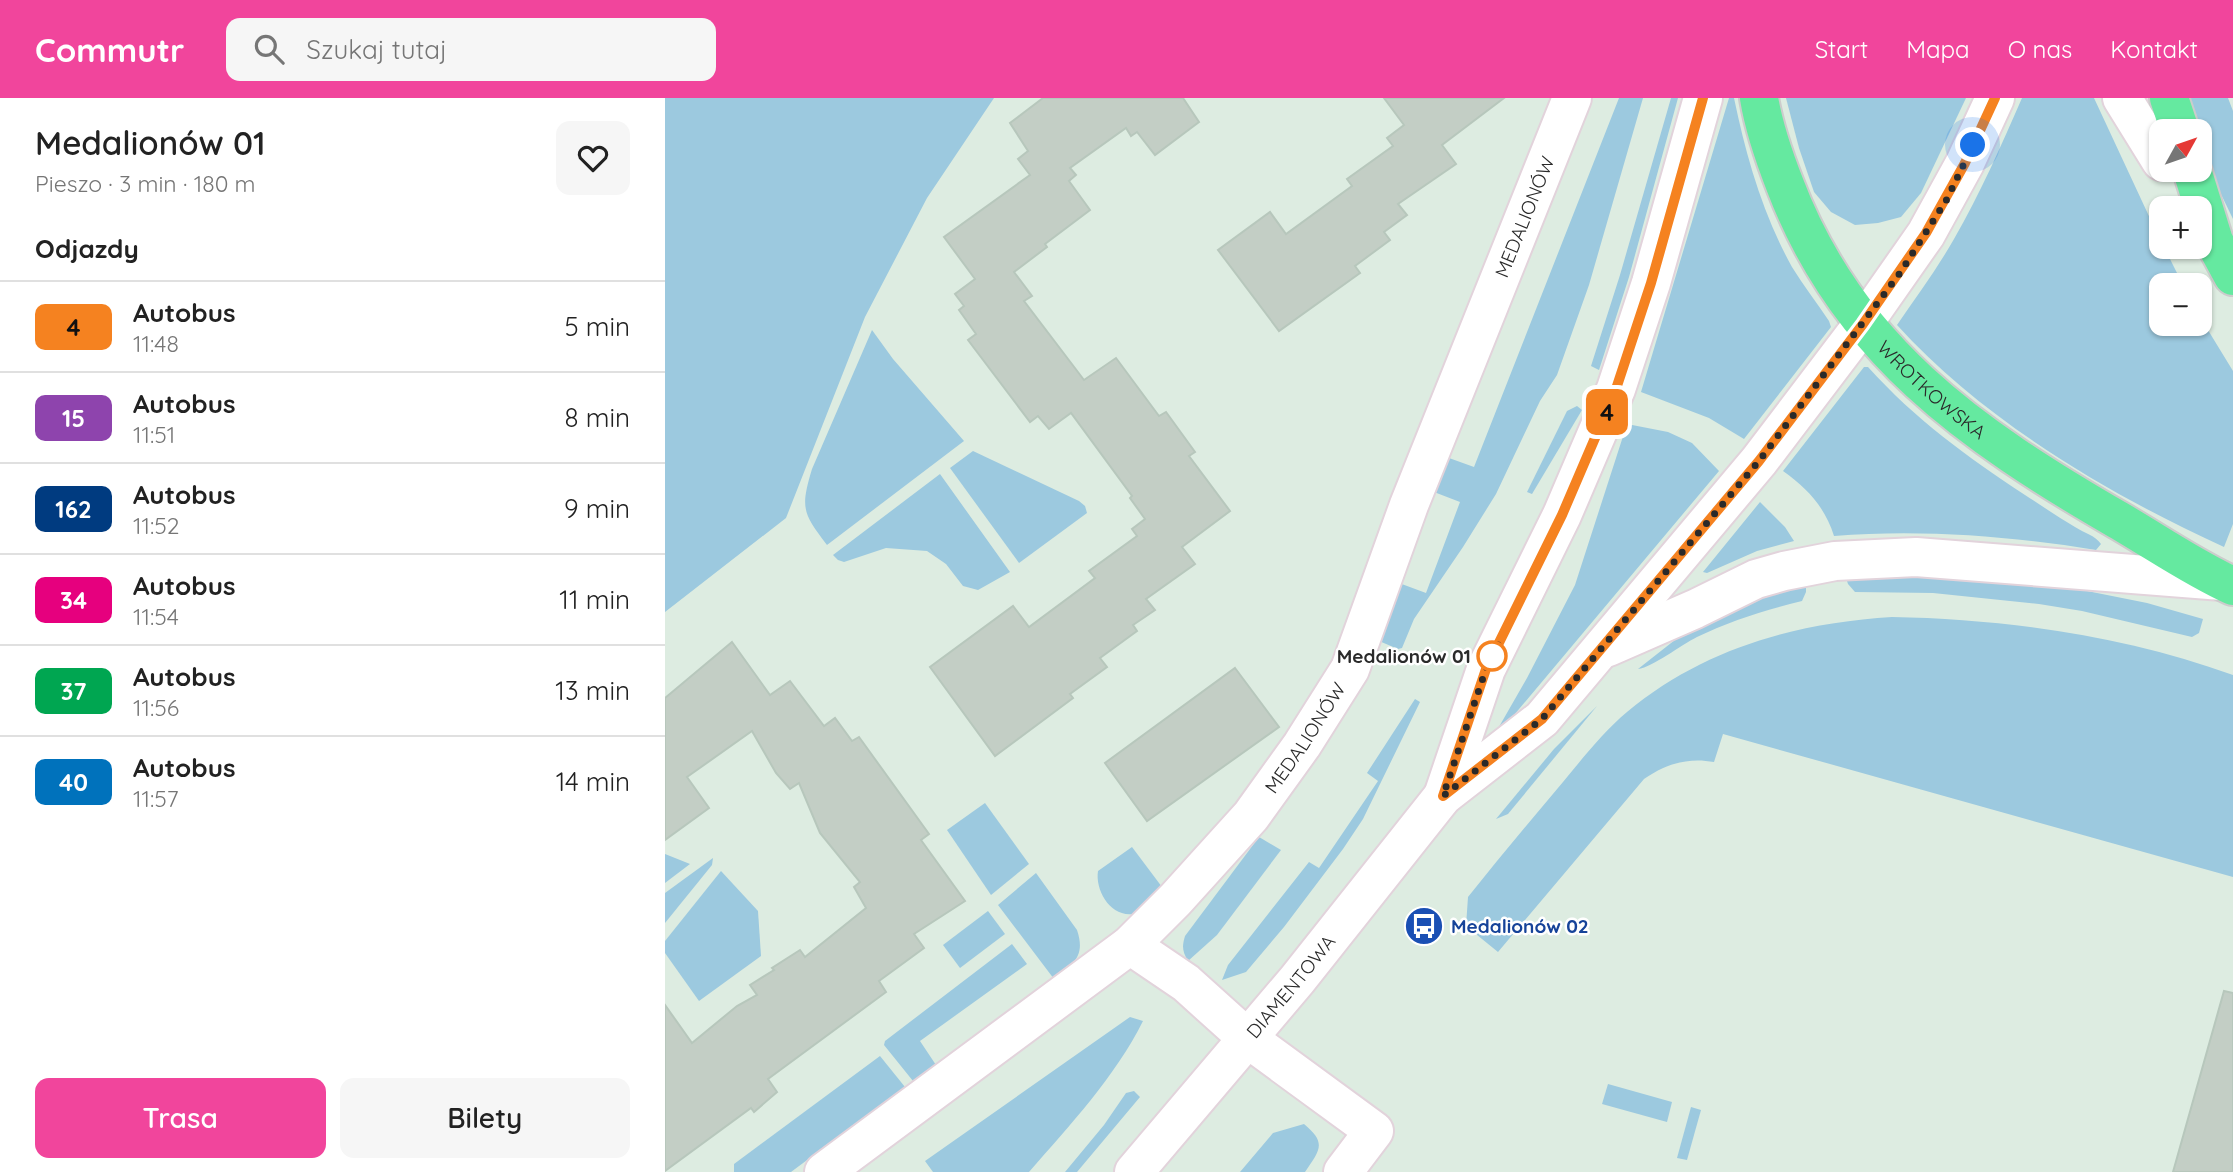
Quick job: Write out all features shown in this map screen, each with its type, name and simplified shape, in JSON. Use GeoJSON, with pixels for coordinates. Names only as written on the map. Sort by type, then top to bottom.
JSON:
{"type":"FeatureCollection","features":[{"type":"Feature","properties":{"kind":"main road","name":"WROTKOWSKA"},"geometry":{"type":"LineString","coordinates":[[1759,98],[1778,167],[1804,232],[1834,284],[1863,324],[1912,376],[2009,452],[2089,503],[2228,584]]}},
{"type":"Feature","properties":{"kind":"main road"},"geometry":{"type":"LineString","coordinates":[[2169,98],[2176,119]]}},
{"type":"Feature","properties":{"kind":"main road"},"geometry":{"type":"LineString","coordinates":[[2212,239],[2233,276]]}},
{"type":"Feature","properties":{"kind":"street","name":"MEDALIONÓW"},"geometry":{"type":"LineString","coordinates":[[824,1172],[1130,945],[1251,816],[1302,745],[1350,669],[1409,505],[1572,98]]}},
{"type":"Feature","properties":{"kind":"street","name":"DIAMENTOWA"},"geometry":{"type":"LineString","coordinates":[[1443,796],[1486,669],[1562,515],[1616,389],[1658,258],[1703,98]]}},
{"type":"Feature","properties":{"kind":"street","name":"DIAMENTOWA"},"geometry":{"type":"LineString","coordinates":[[1135,1172],[1386,870],[1443,796],[1542,719],[1759,461],[1863,324],[1933,222],[1965,163],[1995,98]]}},
{"type":"Feature","properties":{"kind":"street"},"geometry":{"type":"LineString","coordinates":[[2122,98],[2149,142]]}},
{"type":"Feature","properties":{"kind":"street","name":"WROTKOWSKA"},"geometry":{"type":"LineString","coordinates":[[1600,650],[1756,579],[1835,561],[1916,556],[2228,584]]}},
{"type":"Feature","properties":{"kind":"street"},"geometry":{"type":"LineString","coordinates":[[1130,945],[1186,983],[1247,1038],[1374,1131],[1343,1172]]}},
{"type":"Feature","properties":{"kind":"shaded area"},"geometry":{"type":"Polygon","coordinates":[[[665,98],[994,98],[927,198],[865,317],[786,518],[665,612],[665,98]]]}},
{"type":"Feature","properties":{"kind":"shaded area"},"geometry":{"type":"Polygon","coordinates":[[[1619,98],[1643,98],[1589,285],[1557,375],[1540,401],[1496,494],[1414,619],[1402,648],[1398,649],[1379,641],[1399,583],[1426,593],[1460,502],[1434,492],[1449,458],[1474,467],[1619,98]]]}},
{"type":"Feature","properties":{"kind":"shaded area"},"geometry":{"type":"Polygon","coordinates":[[[1671,98],[1678,98],[1629,277],[1599,370],[1591,366],[1671,98]]]}},
{"type":"Feature","properties":{"kind":"shaded area"},"geometry":{"type":"Polygon","coordinates":[[[1729,98],[1734,98],[1750,163],[1772,227],[1792,267],[1831,327],[1744,439],[1709,418],[1641,392],[1729,98]]]}},
{"type":"Feature","properties":{"kind":"shaded area"},"geometry":{"type":"Polygon","coordinates":[[[1786,98],[1966,98],[1921,193],[1901,217],[1855,225],[1831,212],[1814,192],[1786,98]]]}},
{"type":"Feature","properties":{"kind":"shaded area"},"geometry":{"type":"Polygon","coordinates":[[[2022,98],[2094,98],[2149,216],[2149,259],[2170,259],[2177,273],[2149,273],[2149,336],[2212,336],[2233,371],[2233,524],[2224,547],[2136,503],[2049,452],[1968,392],[1931,360],[1897,325],[1941,261],[1990,170],[2022,98]]]}},
{"type":"Feature","properties":{"kind":"shaded area"},"geometry":{"type":"Polygon","coordinates":[[[2183,98],[2228,98],[2233,111],[2233,219],[2212,173],[2212,119],[2191,119],[2183,98]]]}},
{"type":"Feature","properties":{"kind":"shaded area"},"geometry":{"type":"Polygon","coordinates":[[[872,330],[893,359],[964,441],[827,545],[806,510],[806,493],[812,469],[872,330]]]}},
{"type":"Feature","properties":{"kind":"shaded area"},"geometry":{"type":"Polygon","coordinates":[[[1864,367],[1868,367],[1923,421],[1962,451],[2050,511],[2093,536],[2101,544],[2096,550],[1965,535],[1899,533],[1834,536],[1826,516],[1814,499],[1783,471],[1864,367]]]}},
{"type":"Feature","properties":{"kind":"shaded area"},"geometry":{"type":"Polygon","coordinates":[[[1577,406],[1582,410],[1532,494],[1527,492],[1567,411],[1577,406]]]}},
{"type":"Feature","properties":{"kind":"shaded area"},"geometry":{"type":"Polygon","coordinates":[[[1627,424],[1668,432],[1692,443],[1719,471],[1488,746],[1575,585],[1627,424]]]}},
{"type":"Feature","properties":{"kind":"shaded area"},"geometry":{"type":"Polygon","coordinates":[[[973,451],[1079,501],[1085,506],[1087,513],[1019,563],[950,468],[973,451]]]}},
{"type":"Feature","properties":{"kind":"shaded area"},"geometry":{"type":"Polygon","coordinates":[[[940,474],[1010,572],[978,590],[963,586],[946,564],[927,551],[886,548],[844,562],[833,555],[940,474]]]}},
{"type":"Feature","properties":{"kind":"shaded area"},"geometry":{"type":"Polygon","coordinates":[[[1760,502],[1785,527],[1794,541],[1757,551],[1707,573],[1703,572],[1760,502]]]}},
{"type":"Feature","properties":{"kind":"shaded area"},"geometry":{"type":"Polygon","coordinates":[[[1871,572],[2077,589],[2147,603],[2203,619],[2199,633],[2192,637],[2082,611],[2039,604],[1933,593],[1855,592],[1845,575],[1871,572]]]}},
{"type":"Feature","properties":{"kind":"shaded area"},"geometry":{"type":"Polygon","coordinates":[[[1806,582],[1802,601],[1722,626],[1638,669],[1680,636],[1726,610],[1806,582]]]}},
{"type":"Feature","properties":{"kind":"shaded area"},"geometry":{"type":"Polygon","coordinates":[[[1892,617],[1978,621],[2065,632],[2150,650],[2233,675],[2233,877],[1723,734],[1714,762],[1695,760],[1677,763],[1644,779],[1498,952],[1466,926],[1468,897],[1480,882],[1601,737],[1627,712],[1656,690],[1687,671],[1752,643],[1820,626],[1892,617]]]}},
{"type":"Feature","properties":{"kind":"shaded area"},"geometry":{"type":"Polygon","coordinates":[[[1415,699],[1420,702],[1363,819],[1343,849],[1246,972],[1222,980],[1228,965],[1309,862],[1319,868],[1378,781],[1367,773],[1415,699]]]}},
{"type":"Feature","properties":{"kind":"shaded area"},"geometry":{"type":"Polygon","coordinates":[[[1597,706],[1508,814],[1496,819],[1554,749],[1597,706]]]}},
{"type":"Feature","properties":{"kind":"shaded area"},"geometry":{"type":"Polygon","coordinates":[[[985,803],[1029,864],[991,895],[947,830],[985,803]]]}},
{"type":"Feature","properties":{"kind":"shaded area"},"geometry":{"type":"Polygon","coordinates":[[[1259,837],[1281,850],[1217,935],[1188,961],[1183,948],[1185,936],[1259,837]]]}},
{"type":"Feature","properties":{"kind":"shaded area"},"geometry":{"type":"Polygon","coordinates":[[[1132,847],[1165,891],[1142,911],[1125,914],[1111,907],[1106,901],[1099,886],[1098,871],[1132,847]]]}},
{"type":"Feature","properties":{"kind":"shaded area"},"geometry":{"type":"Polygon","coordinates":[[[665,854],[690,864],[665,883],[665,854]]]}},
{"type":"Feature","properties":{"kind":"shaded area"},"geometry":{"type":"Polygon","coordinates":[[[713,858],[712,865],[665,923],[665,893],[713,858]]]}},
{"type":"Feature","properties":{"kind":"shaded area"},"geometry":{"type":"Polygon","coordinates":[[[721,871],[758,911],[761,956],[699,1001],[665,953],[665,941],[721,871]]]}},
{"type":"Feature","properties":{"kind":"shaded area"},"geometry":{"type":"Polygon","coordinates":[[[1036,873],[1077,930],[1079,939],[1080,947],[1076,959],[1054,979],[998,905],[1036,873]]]}},
{"type":"Feature","properties":{"kind":"shaded area"},"geometry":{"type":"Polygon","coordinates":[[[988,911],[1005,934],[960,968],[943,945],[988,911]]]}},
{"type":"Feature","properties":{"kind":"shaded area"},"geometry":{"type":"Polygon","coordinates":[[[1012,944],[1027,964],[920,1041],[936,1065],[913,1081],[884,1045],[885,1041],[1012,944]]]}},
{"type":"Feature","properties":{"kind":"shaded area"},"geometry":{"type":"Polygon","coordinates":[[[1130,1017],[1143,1021],[1119,1062],[1091,1100],[1029,1172],[933,1172],[925,1161],[1130,1017]]]}},
{"type":"Feature","properties":{"kind":"shaded area"},"geometry":{"type":"Polygon","coordinates":[[[880,1056],[905,1087],[791,1172],[734,1172],[734,1164],[880,1056]]]}},
{"type":"Feature","properties":{"kind":"shaded area"},"geometry":{"type":"Polygon","coordinates":[[[1608,1084],[1672,1102],[1667,1122],[1602,1104],[1608,1084]]]}},
{"type":"Feature","properties":{"kind":"shaded area"},"geometry":{"type":"Polygon","coordinates":[[[1134,1091],[1140,1097],[1077,1172],[1065,1172],[1104,1125],[1126,1093],[1134,1091]]]}},
{"type":"Feature","properties":{"kind":"shaded area"},"geometry":{"type":"Polygon","coordinates":[[[1691,1107],[1701,1110],[1687,1160],[1677,1158],[1691,1107]]]}},
{"type":"Feature","properties":{"kind":"shaded area"},"geometry":{"type":"Polygon","coordinates":[[[1304,1124],[1316,1136],[1319,1147],[1305,1172],[1240,1172],[1273,1133],[1304,1124]]]}},
{"type":"Feature","properties":{"kind":"building"},"geometry":{"type":"Polygon","coordinates":[[[1043,98],[1183,98],[1199,122],[1155,155],[1137,132],[1131,136],[1126,128],[1070,168],[1076,175],[1069,181],[1090,210],[1045,244],[1047,247],[1014,272],[1032,296],[1024,301],[1084,380],[1116,358],[1159,416],[1166,412],[1195,452],[1189,456],[1230,511],[1182,547],[1195,564],[1146,599],[1155,610],[1133,625],[1137,631],[1100,658],[1107,667],[1070,694],[1073,698],[995,756],[930,667],[1013,606],[1029,627],[1095,578],[1089,571],[1137,536],[1132,529],[1145,519],[1130,498],[1132,496],[1071,413],[1049,429],[1038,416],[1030,422],[968,340],[976,334],[959,310],[964,306],[955,294],[975,279],[944,237],[1030,175],[1018,159],[1028,151],[1010,123],[1043,98]]]}},
{"type":"Feature","properties":{"kind":"building"},"geometry":{"type":"Polygon","coordinates":[[[1384,98],[1504,98],[1442,145],[1456,164],[1398,204],[1407,215],[1384,232],[1390,240],[1355,266],[1360,273],[1279,331],[1218,250],[1270,212],[1286,234],[1352,186],[1347,179],[1393,146],[1387,138],[1404,125],[1384,98]]]}},
{"type":"Feature","properties":{"kind":"building"},"geometry":{"type":"Polygon","coordinates":[[[732,642],[770,695],[790,681],[824,726],[835,718],[852,741],[859,737],[929,834],[921,840],[965,901],[914,934],[924,948],[879,981],[886,992],[768,1079],[777,1092],[754,1112],[751,1108],[665,1171],[665,1005],[692,1043],[737,1006],[757,995],[750,985],[800,950],[805,957],[866,908],[854,887],[860,882],[820,833],[799,783],[790,789],[776,773],[752,731],[687,777],[709,808],[665,840],[665,698],[732,642]]]}},
{"type":"Feature","properties":{"kind":"building"},"geometry":{"type":"Polygon","coordinates":[[[1235,668],[1279,727],[1147,821],[1105,763],[1235,668]]]}},
{"type":"Feature","properties":{"kind":"building"},"geometry":{"type":"Polygon","coordinates":[[[2224,991],[2233,993],[2233,1172],[2173,1172],[2224,991]]]}},
{"type":"Feature","properties":{"kind":"bus line","name":"4"},"geometry":{"type":"LineString","coordinates":[[1703,98],[1651,283],[1616,389],[1562,515],[1486,669],[1443,796],[1542,719],[1759,461],[1900,273],[1947,199],[1995,98]]}},
{"type":"Feature","properties":{"kind":"place","name":"Medalionów 01"},"geometry":{"type":"Point","coordinates":[1492,656]}},
{"type":"Feature","properties":{"kind":"place","name":"Medalionów 02"},"geometry":{"type":"Point","coordinates":[1424,926]}},
{"type":"Feature","properties":{"kind":"route"},"geometry":{"type":"LineString","coordinates":[[1492,656],[1498,645],[1486,669],[1443,796],[1542,719],[1759,461],[1900,273],[1947,199],[1973,145]]}}]}
